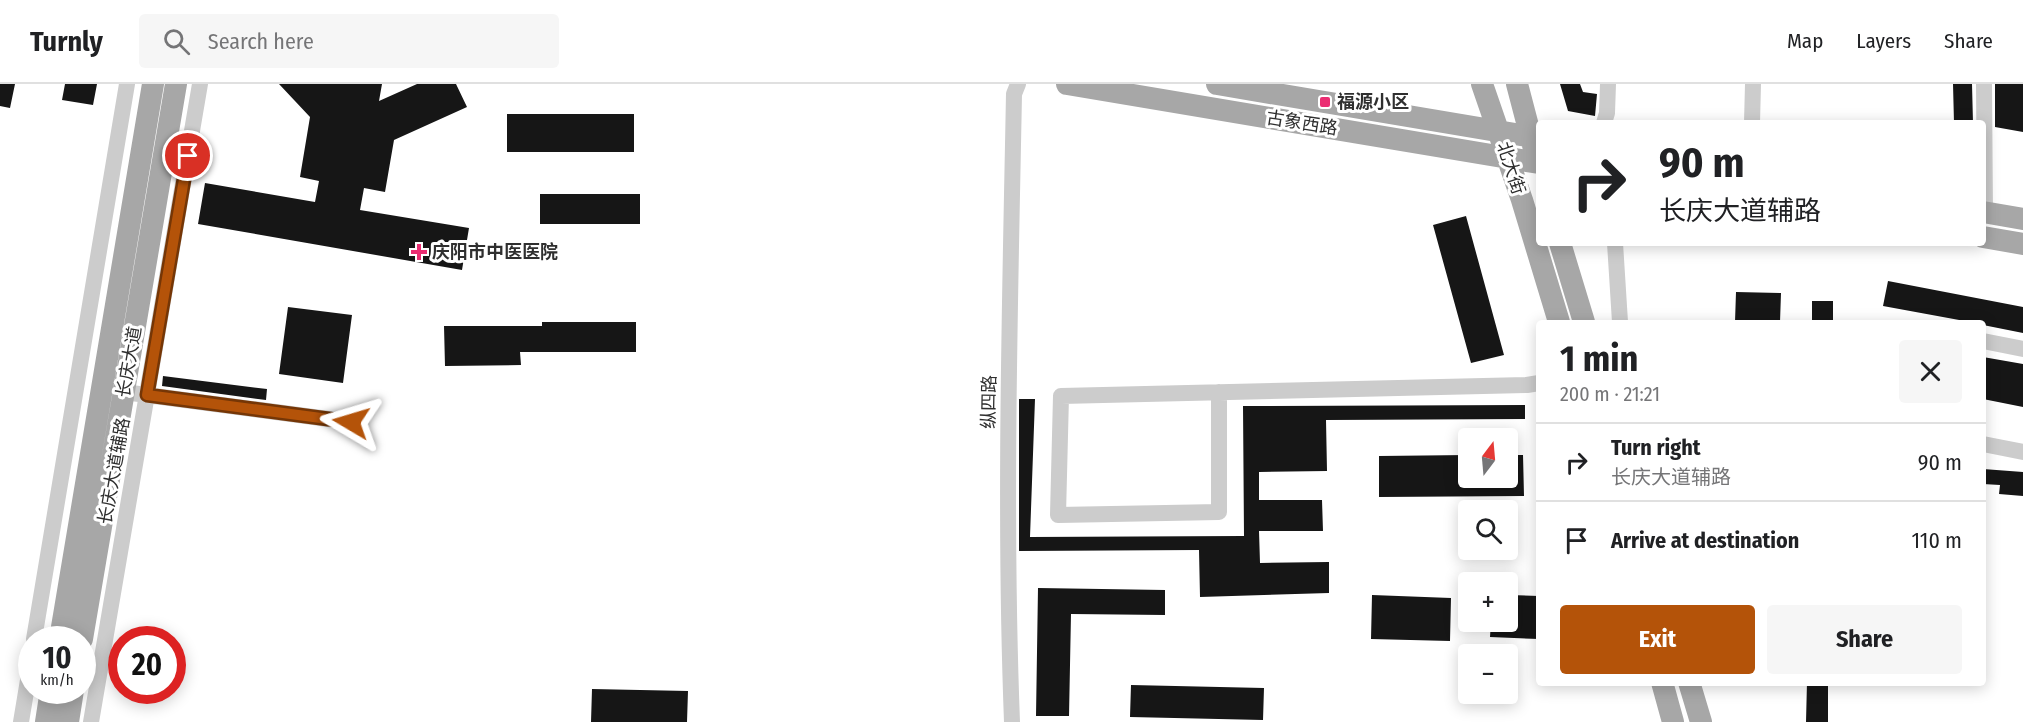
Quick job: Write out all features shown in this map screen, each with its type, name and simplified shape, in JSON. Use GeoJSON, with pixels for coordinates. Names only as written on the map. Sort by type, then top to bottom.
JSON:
{"type":"FeatureCollection","features":[{"type":"Feature","properties":{"kind":"main road","name":"长庆大道"},"geometry":{"type":"LineString","coordinates":[[62,626],[153,84]]}},
{"type":"Feature","properties":{"kind":"main road","name":"长庆大道"},"geometry":{"type":"LineString","coordinates":[[84,626],[176,84]]}},
{"type":"Feature","properties":{"kind":"main road","name":"古象西路"},"geometry":{"type":"LineString","coordinates":[[1067,84],[1508,157],[1536,164]]}},
{"type":"Feature","properties":{"kind":"main road","name":"古象西路"},"geometry":{"type":"LineString","coordinates":[[1217,84],[1535,137]]}},
{"type":"Feature","properties":{"kind":"main road","name":"北大街"},"geometry":{"type":"LineString","coordinates":[[1482,84],[1508,157],[1558,320]]}},
{"type":"Feature","properties":{"kind":"main road","name":"北大街"},"geometry":{"type":"LineString","coordinates":[[1517,84],[1535,137]]}},
{"type":"Feature","properties":{"kind":"main road"},"geometry":{"type":"LineString","coordinates":[[1986,213],[2023,219]]}},
{"type":"Feature","properties":{"kind":"main road"},"geometry":{"type":"LineString","coordinates":[[1986,238],[2023,244]]}},
{"type":"Feature","properties":{"kind":"main road"},"geometry":{"type":"LineString","coordinates":[[1561,246],[1583,320]]}},
{"type":"Feature","properties":{"kind":"main road"},"geometry":{"type":"LineString","coordinates":[[1663,686],[1673,722]]}},
{"type":"Feature","properties":{"kind":"main road"},"geometry":{"type":"LineString","coordinates":[[1690,686],[1701,722]]}},
{"type":"Feature","properties":{"kind":"main road"},"geometry":{"type":"LineString","coordinates":[[46,722],[49,704]]}},
{"type":"Feature","properties":{"kind":"main road"},"geometry":{"type":"LineString","coordinates":[[68,722],[71,704]]}},
{"type":"Feature","properties":{"kind":"street"},"geometry":{"type":"LineString","coordinates":[[36,626],[127,84]]}},
{"type":"Feature","properties":{"kind":"street","name":"长庆大道辅路"},"geometry":{"type":"LineString","coordinates":[[91,722],[200,84]]}},
{"type":"Feature","properties":{"kind":"street","name":"纵四路"},"geometry":{"type":"LineString","coordinates":[[1004,84],[1006,93],[999,504],[1004,722]]}},
{"type":"Feature","properties":{"kind":"street","name":"纵四路"},"geometry":{"type":"LineString","coordinates":[[1012,722],[1007,493],[1014,94],[1018,84]]}},
{"type":"Feature","properties":{"kind":"street"},"geometry":{"type":"LineString","coordinates":[[1605,120],[1608,84]]}},
{"type":"Feature","properties":{"kind":"street"},"geometry":{"type":"LineString","coordinates":[[1752,120],[1754,84]]}},
{"type":"Feature","properties":{"kind":"street"},"geometry":{"type":"LineString","coordinates":[[1984,84],[1984,120]]}},
{"type":"Feature","properties":{"kind":"street"},"geometry":{"type":"LineString","coordinates":[[1615,246],[1620,320]]}},
{"type":"Feature","properties":{"kind":"street"},"geometry":{"type":"LineString","coordinates":[[1986,342],[2023,349]]}},
{"type":"Feature","properties":{"kind":"street"},"geometry":{"type":"LineString","coordinates":[[1219,392],[1219,512],[1058,515],[1061,396],[1536,384]]}},
{"type":"Feature","properties":{"kind":"street"},"geometry":{"type":"LineString","coordinates":[[124,392],[351,422]]}},
{"type":"Feature","properties":{"kind":"street"},"geometry":{"type":"LineString","coordinates":[[1986,445],[2023,452]]}},
{"type":"Feature","properties":{"kind":"street"},"geometry":{"type":"LineString","coordinates":[[21,722],[24,704]]}},
{"type":"Feature","properties":{"kind":"building"},"geometry":{"type":"Polygon","coordinates":[[[0,84],[15,84],[10,108],[0,106],[0,84]]]}},
{"type":"Feature","properties":{"kind":"building"},"geometry":{"type":"Polygon","coordinates":[[[65,84],[97,84],[93,105],[62,100],[65,84]]]}},
{"type":"Feature","properties":{"kind":"building"},"geometry":{"type":"Polygon","coordinates":[[[279,84],[382,84],[379,101],[417,84],[456,84],[467,107],[394,140],[385,192],[364,188],[360,210],[469,228],[462,270],[198,224],[205,183],[315,202],[319,181],[300,177],[310,117],[279,84]]]}},
{"type":"Feature","properties":{"kind":"building"},"geometry":{"type":"Polygon","coordinates":[[[1560,84],[1580,84],[1583,92],[1597,94],[1595,116],[1568,111],[1560,84]]]}},
{"type":"Feature","properties":{"kind":"building"},"geometry":{"type":"Polygon","coordinates":[[[1953,84],[1972,84],[1973,120],[1954,120],[1953,84]]]}},
{"type":"Feature","properties":{"kind":"building"},"geometry":{"type":"Polygon","coordinates":[[[1995,84],[2023,84],[2023,132],[1995,127],[1995,84]]]}},
{"type":"Feature","properties":{"kind":"building"},"geometry":{"type":"Polygon","coordinates":[[[507,114],[634,114],[634,152],[507,152],[507,114]]]}},
{"type":"Feature","properties":{"kind":"building"},"geometry":{"type":"Polygon","coordinates":[[[540,194],[640,194],[640,224],[540,224],[540,194]]]}},
{"type":"Feature","properties":{"kind":"building"},"geometry":{"type":"Polygon","coordinates":[[[1466,216],[1504,355],[1471,363],[1433,225],[1466,216]]]}},
{"type":"Feature","properties":{"kind":"building"},"geometry":{"type":"Polygon","coordinates":[[[1888,281],[2023,307],[2023,333],[1986,326],[1986,320],[1959,320],[1883,306],[1888,281]]]}},
{"type":"Feature","properties":{"kind":"building"},"geometry":{"type":"Polygon","coordinates":[[[1736,292],[1781,293],[1780,320],[1735,320],[1736,292]]]}},
{"type":"Feature","properties":{"kind":"building"},"geometry":{"type":"Polygon","coordinates":[[[1812,301],[1833,301],[1833,320],[1812,320],[1812,301]]]}},
{"type":"Feature","properties":{"kind":"building"},"geometry":{"type":"Polygon","coordinates":[[[288,307],[352,315],[343,383],[279,374],[288,307]]]}},
{"type":"Feature","properties":{"kind":"building"},"geometry":{"type":"Polygon","coordinates":[[[542,322],[636,322],[636,352],[520,352],[521,365],[445,366],[444,326],[542,326],[542,322]]]}},
{"type":"Feature","properties":{"kind":"building"},"geometry":{"type":"Polygon","coordinates":[[[1986,358],[2023,364],[2023,407],[1986,400],[1986,358]]]}},
{"type":"Feature","properties":{"kind":"building"},"geometry":{"type":"Polygon","coordinates":[[[163,376],[267,389],[266,400],[162,386],[163,376]]]}},
{"type":"Feature","properties":{"kind":"building"},"geometry":{"type":"Polygon","coordinates":[[[1019,399],[1035,399],[1030,537],[1244,536],[1243,406],[1525,405],[1525,419],[1326,420],[1327,471],[1259,472],[1259,500],[1322,500],[1323,531],[1259,531],[1260,563],[1329,562],[1329,593],[1200,597],[1199,550],[1019,551],[1019,399]]]}},
{"type":"Feature","properties":{"kind":"building"},"geometry":{"type":"Polygon","coordinates":[[[1458,455],[1458,488],[1518,488],[1518,455],[1523,455],[1524,496],[1379,497],[1379,456],[1458,455]]]}},
{"type":"Feature","properties":{"kind":"building"},"geometry":{"type":"Polygon","coordinates":[[[1986,469],[2023,472],[2023,496],[1999,494],[2000,485],[1986,484],[1986,469]]]}},
{"type":"Feature","properties":{"kind":"building"},"geometry":{"type":"Polygon","coordinates":[[[1038,588],[1165,590],[1165,615],[1071,614],[1069,716],[1036,716],[1038,588]]]}},
{"type":"Feature","properties":{"kind":"building"},"geometry":{"type":"Polygon","coordinates":[[[1372,595],[1451,598],[1450,641],[1371,639],[1372,595]]]}},
{"type":"Feature","properties":{"kind":"building"},"geometry":{"type":"Polygon","coordinates":[[[1518,595],[1536,596],[1536,639],[1490,637],[1490,632],[1518,632],[1518,595]]]}},
{"type":"Feature","properties":{"kind":"building"},"geometry":{"type":"Polygon","coordinates":[[[1131,685],[1264,688],[1263,720],[1130,717],[1131,685]]]}},
{"type":"Feature","properties":{"kind":"building"},"geometry":{"type":"Polygon","coordinates":[[[1807,686],[1828,686],[1828,722],[1806,722],[1807,686]]]}},
{"type":"Feature","properties":{"kind":"building"},"geometry":{"type":"Polygon","coordinates":[[[592,689],[688,691],[687,722],[591,722],[592,689]]]}},
{"type":"Feature","properties":{"kind":"place","name":"福源小区"},"geometry":{"type":"Point","coordinates":[1325,102]}},
{"type":"Feature","properties":{"kind":"place","name":"庆阳市中医医院"},"geometry":{"type":"Point","coordinates":[419,252]}},
{"type":"Feature","properties":{"kind":"route"},"geometry":{"type":"LineString","coordinates":[[188,156],[147,395],[351,422]]}}]}
